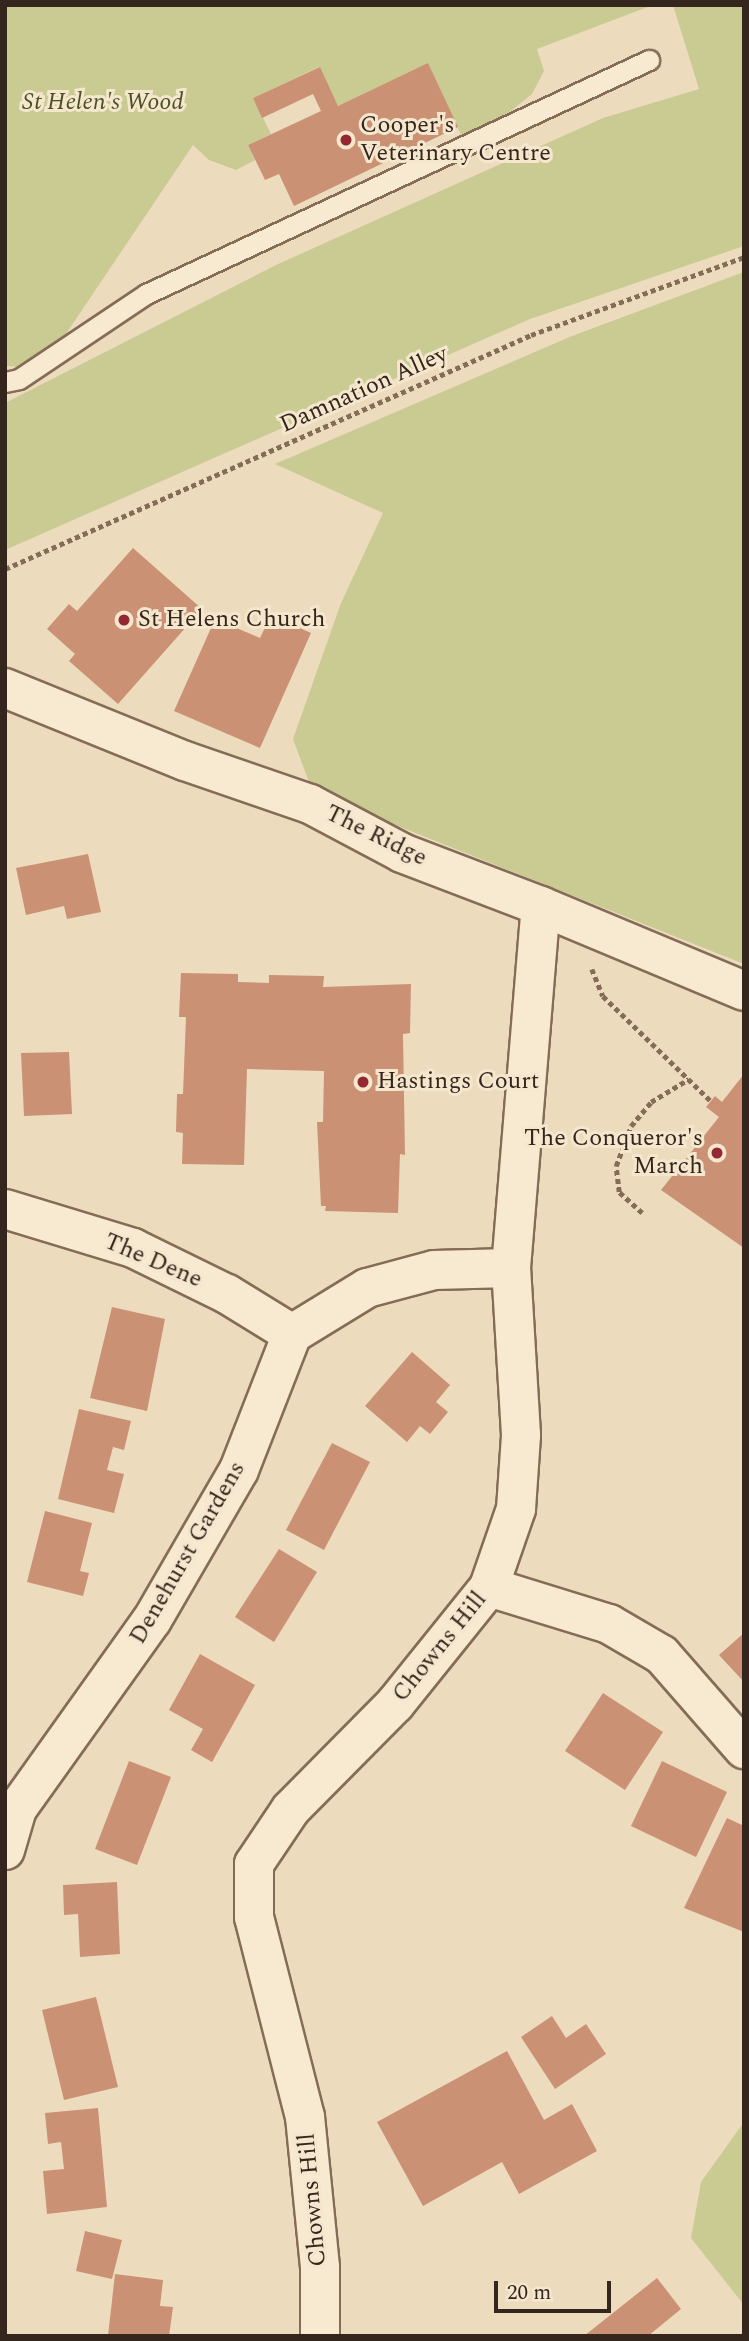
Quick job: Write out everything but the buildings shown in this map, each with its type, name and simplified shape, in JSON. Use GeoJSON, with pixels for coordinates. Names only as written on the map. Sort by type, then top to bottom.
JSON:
{"type":"FeatureCollection","features":[{"type":"Feature","properties":{"kind":"street","name":"The Ridge"},"geometry":{"type":"LineString","coordinates":[[5,688],[185,761],[310,804],[402,853],[555,911],[744,991]]}},
{"type":"Feature","properties":{"kind":"street","name":"Chowns Hill"},"geometry":{"type":"LineString","coordinates":[[320,2336],[320,2267],[305,2117],[254,1917],[254,1864],[291,1809],[395,1704],[489,1587],[516,1509],[520,1447],[511,1268],[555,911]]}},
{"type":"Feature","properties":{"kind":"street","name":"The Dene"},"geometry":{"type":"LineString","coordinates":[[5,1209],[133,1248],[227,1294],[292,1334]]}},
{"type":"Feature","properties":{"kind":"street"},"geometry":{"type":"LineString","coordinates":[[292,1334],[367,1288],[434,1270],[511,1268]]}},
{"type":"Feature","properties":{"kind":"street","name":"Denehurst Gardens"},"geometry":{"type":"LineString","coordinates":[[5,1850],[17,1809],[152,1620],[239,1470],[292,1334]]}},
{"type":"Feature","properties":{"kind":"street"},"geometry":{"type":"LineString","coordinates":[[489,1587],[609,1624],[662,1655],[744,1749]]}},
{"type":"Feature","properties":{"kind":"lane"},"geometry":{"type":"LineString","coordinates":[[5,382],[19,379],[146,294],[649,61]]}},
{"type":"Feature","properties":{"kind":"path","name":"Damnation Alley"},"geometry":{"type":"LineString","coordinates":[[5,569],[531,335],[744,257]]}},
{"type":"Feature","properties":{"kind":"path"},"geometry":{"type":"LineString","coordinates":[[555,911],[603,996],[711,1101]]}},
{"type":"Feature","properties":{"kind":"path"},"geometry":{"type":"LineString","coordinates":[[642,1213],[619,1192],[616,1166],[631,1126],[651,1102],[689,1079]]}},
{"type":"Feature","properties":{"kind":"green space","name":"St Helen's Wood"},"geometry":{"type":"Polygon","coordinates":[[[5,5],[653,5],[537,49],[544,71],[532,94],[502,118],[463,139],[428,64],[338,106],[319,67],[253,98],[271,134],[248,145],[255,160],[236,170],[209,160],[193,145],[43,368],[5,366],[5,5]]]}},
{"type":"Feature","properties":{"kind":"green space"},"geometry":{"type":"Polygon","coordinates":[[[673,5],[744,5],[744,246],[530,319],[5,550],[5,403],[276,265],[603,118],[699,89],[673,5]]]}},
{"type":"Feature","properties":{"kind":"green space"},"geometry":{"type":"Polygon","coordinates":[[[744,272],[744,964],[363,812],[309,782],[293,739],[341,603],[383,513],[275,464],[572,336],[744,272]]]}},
{"type":"Feature","properties":{"kind":"green space"},"geometry":{"type":"Polygon","coordinates":[[[744,2122],[744,2305],[691,2238],[701,2182],[744,2122]]]}},
{"type":"Feature","properties":{"kind":"place","name":"Cooper's Veterinary Centre"},"geometry":{"type":"Point","coordinates":[346,140]}},
{"type":"Feature","properties":{"kind":"place","name":"St Helens Church"},"geometry":{"type":"Point","coordinates":[124,620]}},
{"type":"Feature","properties":{"kind":"place","name":"Hastings Court"},"geometry":{"type":"Point","coordinates":[363,1082]}},
{"type":"Feature","properties":{"kind":"place","name":"The Conqueror's March"},"geometry":{"type":"Point","coordinates":[717,1153]}}]}
